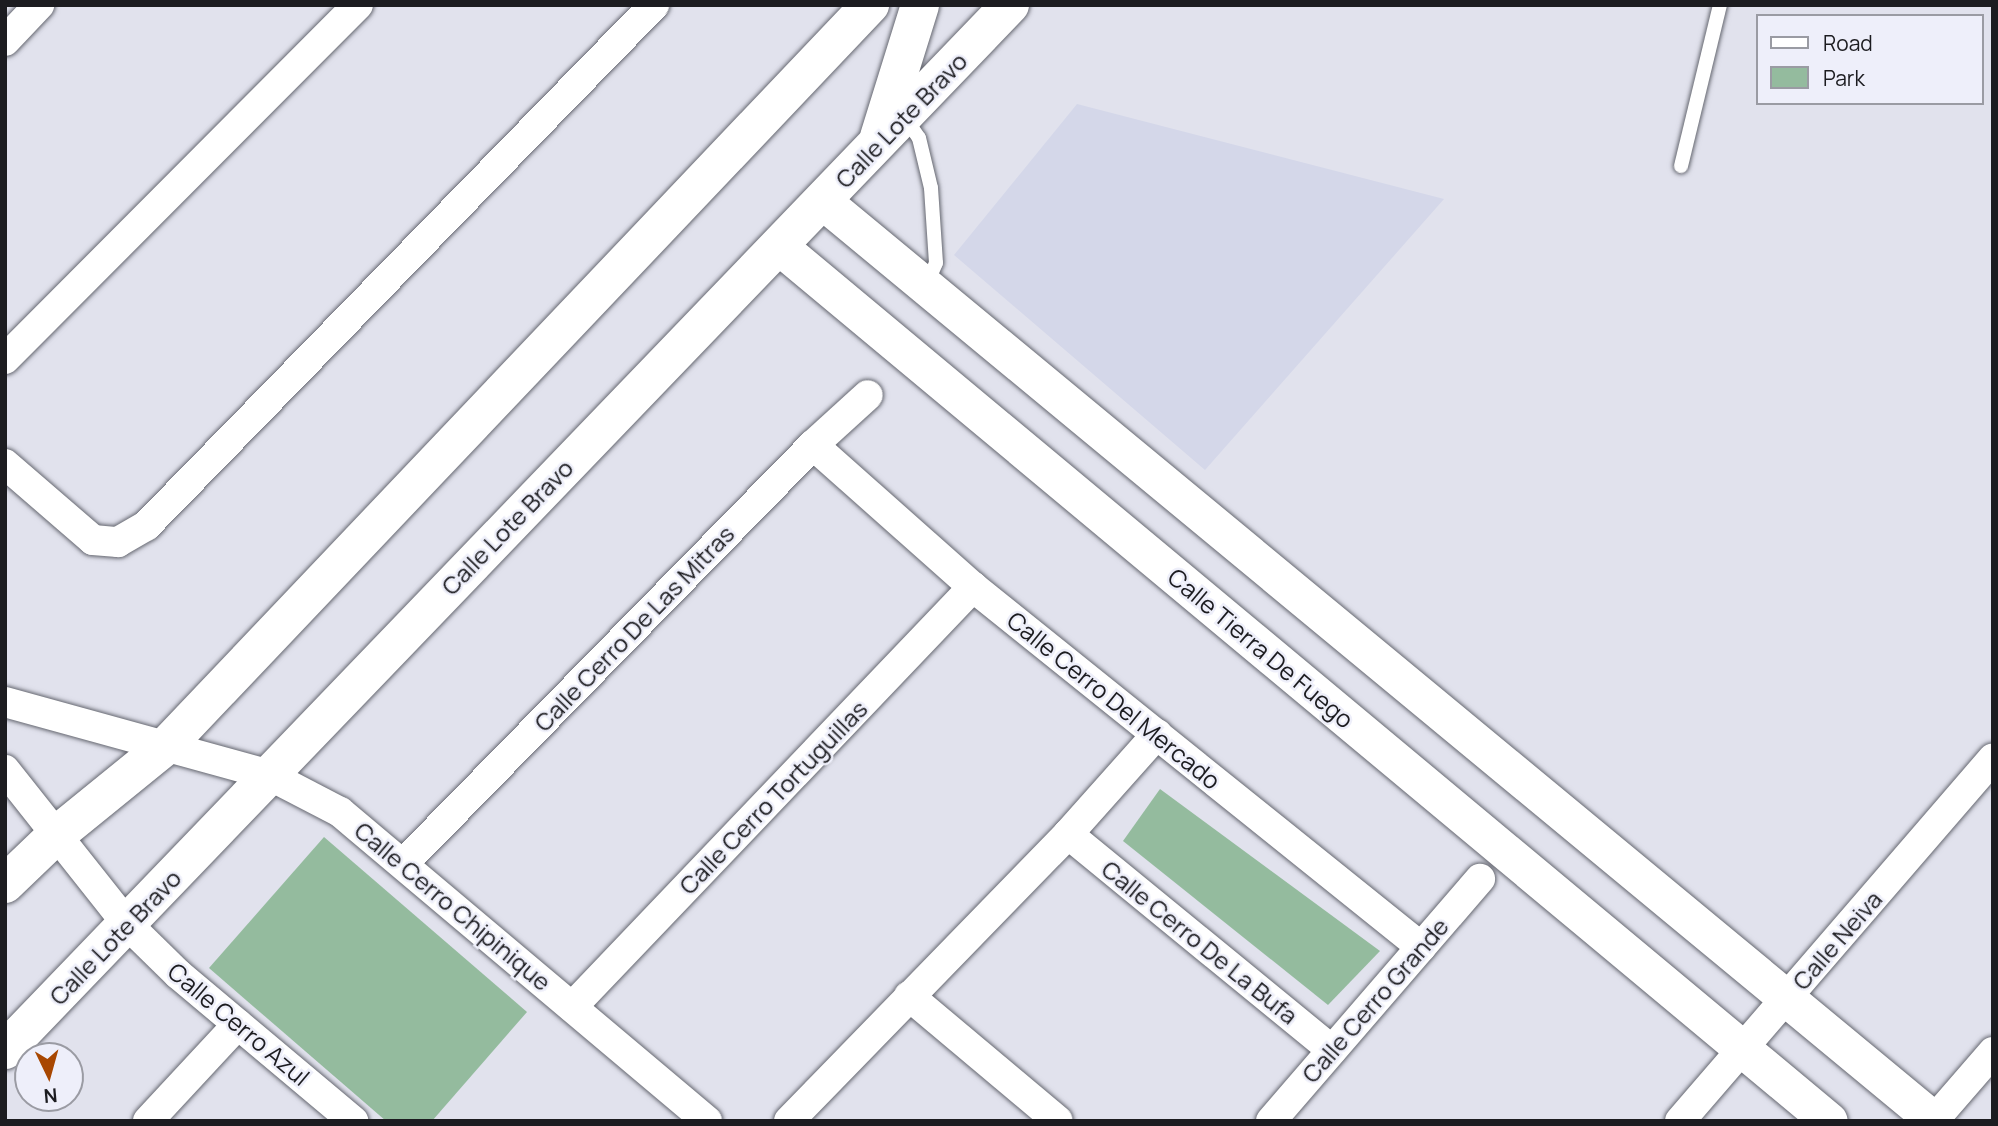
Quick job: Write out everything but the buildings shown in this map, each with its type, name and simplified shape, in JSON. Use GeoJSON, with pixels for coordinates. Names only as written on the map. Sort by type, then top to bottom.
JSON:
{"type":"FeatureCollection","features":[{"type":"Feature","properties":{"kind":"main road"},"geometry":{"type":"LineString","coordinates":[[5,884],[55,835],[167,745],[870,5]]}},
{"type":"Feature","properties":{"kind":"main road"},"geometry":{"type":"LineString","coordinates":[[876,147],[920,5]]}},
{"type":"Feature","properties":{"kind":"main road","name":"Calle Lote Bravo"},"geometry":{"type":"LineString","coordinates":[[5,1051],[128,925],[267,774],[824,202],[1010,5]]}},
{"type":"Feature","properties":{"kind":"street"},"geometry":{"type":"LineString","coordinates":[[5,41],[39,5]]}},
{"type":"Feature","properties":{"kind":"street"},"geometry":{"type":"LineString","coordinates":[[5,359],[358,5]]}},
{"type":"Feature","properties":{"kind":"street"},"geometry":{"type":"LineString","coordinates":[[5,464],[71,525],[93,540],[118,542],[146,526],[654,5]]}},
{"type":"Feature","properties":{"kind":"street"},"geometry":{"type":"LineString","coordinates":[[824,202],[1785,1001],[1934,1120],[1993,1052]]}},
{"type":"Feature","properties":{"kind":"street","name":"Calle Tierra De Fuego"},"geometry":{"type":"LineString","coordinates":[[780,247],[1742,1049]]}},
{"type":"Feature","properties":{"kind":"street","name":"Calle Cerro De Las Mitras"},"geometry":{"type":"LineString","coordinates":[[403,864],[813,446],[868,395]]}},
{"type":"Feature","properties":{"kind":"street","name":"Calle Cerro Del Mercado"},"geometry":{"type":"LineString","coordinates":[[813,446],[973,587],[1421,947]]}},
{"type":"Feature","properties":{"kind":"street","name":"Calle Cerro Tortuguillas"},"geometry":{"type":"LineString","coordinates":[[572,1007],[973,587]]}},
{"type":"Feature","properties":{"kind":"street","name":"Calle Cerro Chipinique"},"geometry":{"type":"LineString","coordinates":[[9,708],[167,745],[267,774],[340,812],[707,1121]]}},
{"type":"Feature","properties":{"kind":"street"},"geometry":{"type":"LineString","coordinates":[[789,1121],[1068,834],[1157,734]]}},
{"type":"Feature","properties":{"kind":"street","name":"Calle Neiva"},"geometry":{"type":"LineString","coordinates":[[1680,1121],[1993,759]]}},
{"type":"Feature","properties":{"kind":"street","name":"Calle Cerro Azul"},"geometry":{"type":"LineString","coordinates":[[5,770],[128,925],[238,1024],[353,1121]]}},
{"type":"Feature","properties":{"kind":"street","name":"Calle Cerro De La Bufa"},"geometry":{"type":"LineString","coordinates":[[1068,834],[1332,1050]]}},
{"type":"Feature","properties":{"kind":"street","name":"Calle Cerro Grande"},"geometry":{"type":"LineString","coordinates":[[1271,1121],[1480,879]]}},
{"type":"Feature","properties":{"kind":"street"},"geometry":{"type":"LineString","coordinates":[[909,996],[1058,1121]]}},
{"type":"Feature","properties":{"kind":"street"},"geometry":{"type":"LineString","coordinates":[[148,1121],[238,1024]]}},
{"type":"Feature","properties":{"kind":"street"},"geometry":{"type":"LineString","coordinates":[[1742,1049],[1829,1121]]}},
{"type":"Feature","properties":{"kind":"lane"},"geometry":{"type":"LineString","coordinates":[[1681,166],[1720,5]]}},
{"type":"Feature","properties":{"kind":"lane"},"geometry":{"type":"LineString","coordinates":[[904,117],[922,147],[932,188],[936,263],[926,286]]}},
{"type":"Feature","properties":{"kind":"shaded area"},"geometry":{"type":"Polygon","coordinates":[[[1077,104],[1444,199],[1205,470],[954,255],[1077,104]]]}},
{"type":"Feature","properties":{"kind":"green space"},"geometry":{"type":"Polygon","coordinates":[[[1160,789],[1380,951],[1328,1005],[1123,841],[1160,789]]]}},
{"type":"Feature","properties":{"kind":"green space"},"geometry":{"type":"Polygon","coordinates":[[[324,837],[527,1012],[432,1121],[386,1121],[209,968],[324,837]]]}}]}
